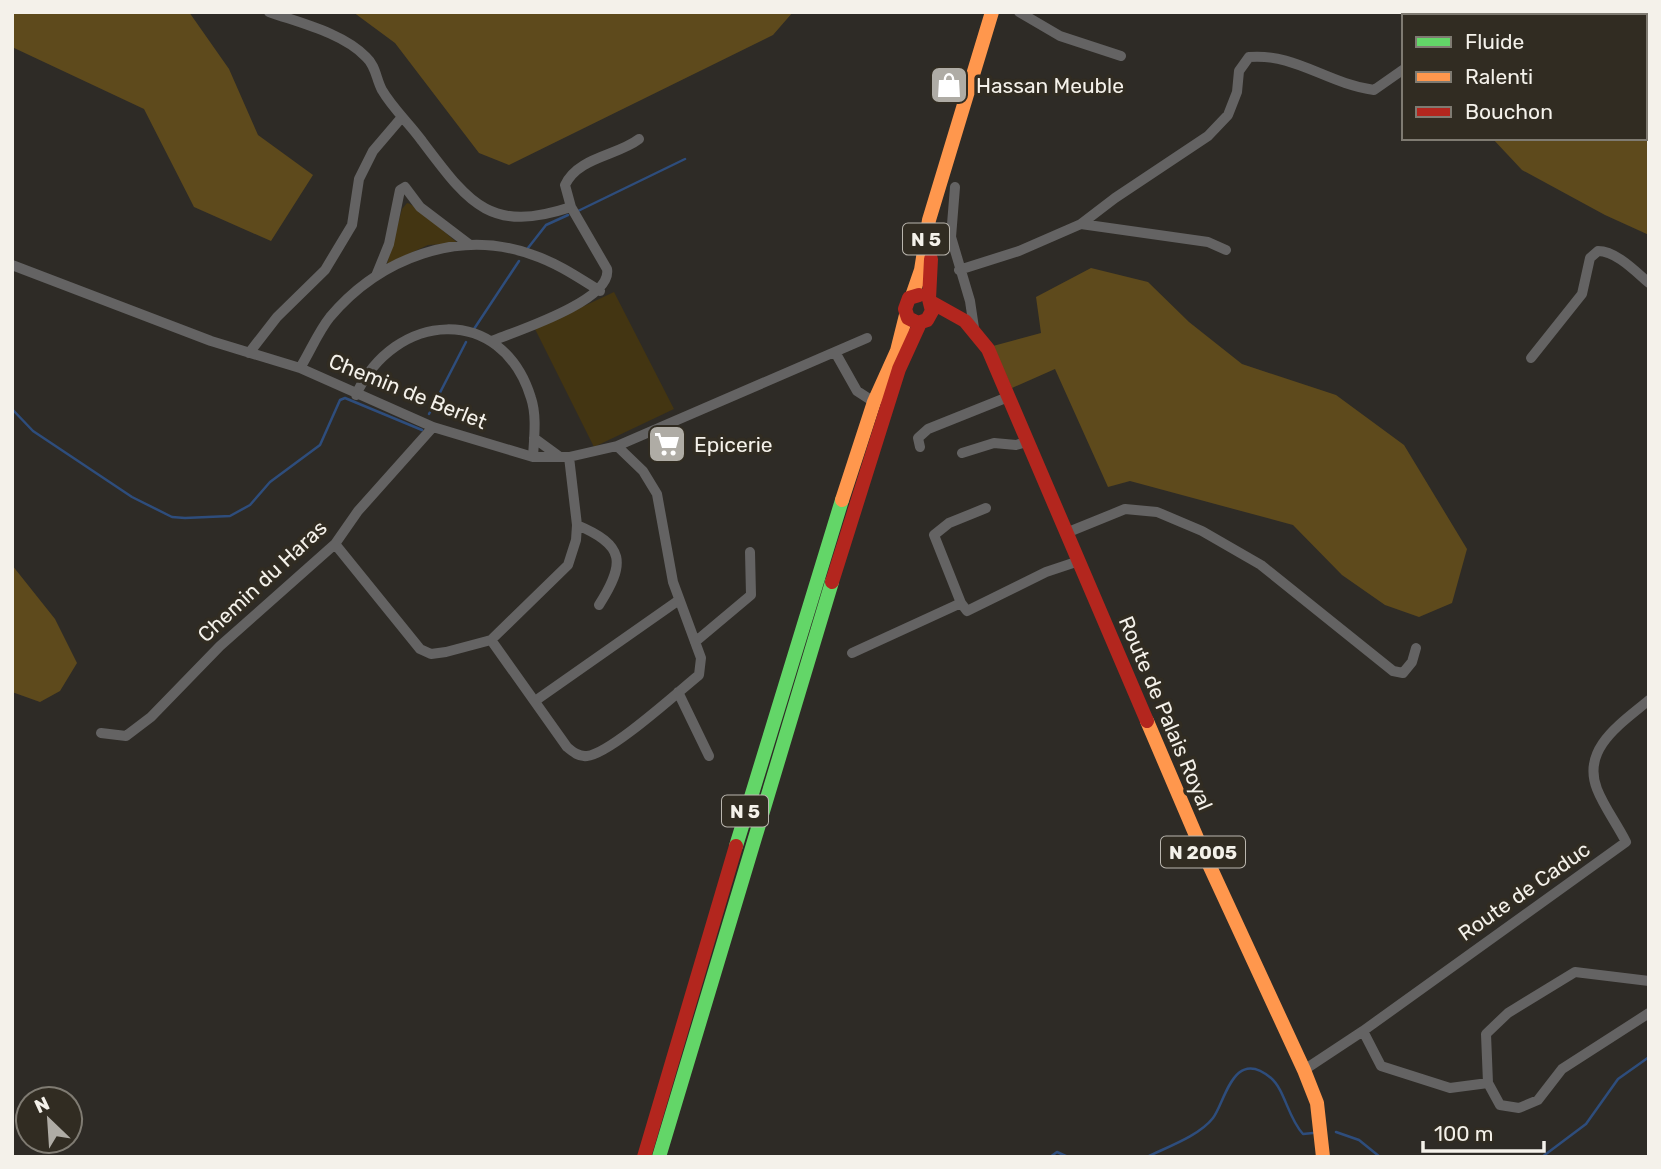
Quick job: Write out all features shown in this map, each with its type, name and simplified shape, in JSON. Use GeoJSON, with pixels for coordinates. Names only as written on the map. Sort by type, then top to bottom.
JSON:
{"type":"FeatureCollection","features":[{"type":"Feature","properties":{"kind":"main road","name":"N 5"},"geometry":{"type":"LineString","coordinates":[[659,1157],[768,788],[898,373],[925,320],[930,300],[929,272],[948,184],[992,12]]}},
{"type":"Feature","properties":{"kind":"main road","name":"N 5"},"geometry":{"type":"LineString","coordinates":[[644,1157],[800,629],[874,402],[897,351],[906,315],[905,305],[912,296],[921,270],[929,220],[948,184]]}},
{"type":"Feature","properties":{"kind":"main road"},"geometry":{"type":"LineString","coordinates":[[912,296],[921,295],[930,300]]}},
{"type":"Feature","properties":{"kind":"main road","name":"Route de Palais Royal"},"geometry":{"type":"LineString","coordinates":[[930,300],[974,328],[988,349],[1200,845],[1304,1070],[1317,1102],[1323,1157]]}},
{"type":"Feature","properties":{"kind":"main road"},"geometry":{"type":"LineString","coordinates":[[906,315],[912,321],[954,319],[974,328]]}},
{"type":"Feature","properties":{"kind":"main road"},"geometry":{"type":"LineString","coordinates":[[874,402],[884,400],[898,373]]}},
{"type":"Feature","properties":{"kind":"street"},"geometry":{"type":"LineString","coordinates":[[269,12],[357,49],[373,65],[382,90],[457,188],[478,204],[501,215],[518,219],[539,218],[571,207]]}},
{"type":"Feature","properties":{"kind":"street"},"geometry":{"type":"LineString","coordinates":[[1019,12],[1059,36],[1121,56]]}},
{"type":"Feature","properties":{"kind":"street"},"geometry":{"type":"LineString","coordinates":[[959,270],[1019,251],[1081,224],[1208,136],[1228,115],[1237,92],[1239,71],[1249,57],[1272,55],[1347,86],[1374,90],[1402,70]]}},
{"type":"Feature","properties":{"kind":"street"},"geometry":{"type":"LineString","coordinates":[[249,353],[277,317],[325,270],[352,225],[359,179],[373,151],[402,117]]}},
{"type":"Feature","properties":{"kind":"street"},"geometry":{"type":"LineString","coordinates":[[492,341],[576,305],[600,291],[607,278],[607,269],[571,207],[565,185],[572,175],[639,139]]}},
{"type":"Feature","properties":{"kind":"street"},"geometry":{"type":"LineString","coordinates":[[948,184],[951,237],[970,302],[974,328]]}},
{"type":"Feature","properties":{"kind":"street"},"geometry":{"type":"LineString","coordinates":[[376,277],[393,232],[400,190],[405,187],[421,207],[470,245]]}},
{"type":"Feature","properties":{"kind":"street"},"geometry":{"type":"LineString","coordinates":[[1081,224],[1208,242],[1226,250]]}},
{"type":"Feature","properties":{"kind":"street"},"geometry":{"type":"LineString","coordinates":[[300,368],[329,319],[354,292],[420,253],[470,245],[499,246],[534,255],[600,291]]}},
{"type":"Feature","properties":{"kind":"street"},"geometry":{"type":"LineString","coordinates":[[1531,359],[1582,295],[1590,258],[1598,251],[1605,251],[1630,266],[1649,283]]}},
{"type":"Feature","properties":{"kind":"street","name":"Chemin de Berlet"},"geometry":{"type":"LineString","coordinates":[[12,265],[249,353],[300,368],[433,427],[533,457],[564,457],[617,446],[867,338]]}},
{"type":"Feature","properties":{"kind":"street"},"geometry":{"type":"LineString","coordinates":[[356,395],[365,375],[392,348],[421,332],[455,328],[492,341],[506,354],[527,385],[535,416],[533,457]]}},
{"type":"Feature","properties":{"kind":"street"},"geometry":{"type":"LineString","coordinates":[[835,352],[857,391],[874,402]]}},
{"type":"Feature","properties":{"kind":"street"},"geometry":{"type":"LineString","coordinates":[[920,447],[918,438],[928,429],[1008,397]]}},
{"type":"Feature","properties":{"kind":"street","name":"Chemin du Haras"},"geometry":{"type":"LineString","coordinates":[[101,733],[126,736],[151,717],[220,646],[335,544],[358,511],[433,427]]}},
{"type":"Feature","properties":{"kind":"street"},"geometry":{"type":"LineString","coordinates":[[335,544],[420,649],[431,654],[491,640],[568,565],[576,540],[577,525],[564,457],[534,438]]}},
{"type":"Feature","properties":{"kind":"street"},"geometry":{"type":"LineString","coordinates":[[962,453],[994,443],[1017,445],[1027,442]]}},
{"type":"Feature","properties":{"kind":"street"},"geometry":{"type":"LineString","coordinates":[[491,640],[567,747],[575,753],[590,756],[621,738],[699,675],[701,658],[673,582],[657,494],[643,471],[617,446]]}},
{"type":"Feature","properties":{"kind":"street"},"geometry":{"type":"LineString","coordinates":[[964,607],[934,535],[949,523],[986,508]]}},
{"type":"Feature","properties":{"kind":"street"},"geometry":{"type":"LineString","coordinates":[[1066,533],[1125,509],[1157,512],[1223,541],[1261,565],[1393,671],[1403,673],[1408,670],[1416,648]]}},
{"type":"Feature","properties":{"kind":"street"},"geometry":{"type":"LineString","coordinates":[[577,525],[602,536],[617,561],[616,579],[599,605]]}},
{"type":"Feature","properties":{"kind":"street"},"geometry":{"type":"LineString","coordinates":[[695,642],[751,595],[750,552]]}},
{"type":"Feature","properties":{"kind":"street"},"geometry":{"type":"LineString","coordinates":[[852,653],[1046,572],[1079,561]]}},
{"type":"Feature","properties":{"kind":"street"},"geometry":{"type":"LineString","coordinates":[[535,701],[679,600]]}},
{"type":"Feature","properties":{"kind":"street"},"geometry":{"type":"LineString","coordinates":[[678,692],[709,756]]}},
{"type":"Feature","properties":{"kind":"street","name":"Route de Caduc"},"geometry":{"type":"LineString","coordinates":[[1304,1070],[1363,1031],[1626,842],[1597,788],[1594,771],[1597,752],[1607,735],[1649,701]]}},
{"type":"Feature","properties":{"kind":"street"},"geometry":{"type":"LineString","coordinates":[[1649,981],[1575,972],[1508,1013],[1486,1034],[1488,1083],[1500,1105],[1519,1108],[1538,1100],[1562,1069],[1649,1013]]}},
{"type":"Feature","properties":{"kind":"street"},"geometry":{"type":"LineString","coordinates":[[1363,1031],[1381,1066],[1450,1088],[1488,1083]]}},
{"type":"Feature","properties":{"kind":"shaded area"},"geometry":{"type":"Polygon","coordinates":[[[12,12],[189,12],[229,69],[258,135],[313,175],[271,241],[194,207],[144,109],[12,47],[12,12]]]}},
{"type":"Feature","properties":{"kind":"shaded area"},"geometry":{"type":"Polygon","coordinates":[[[353,12],[793,12],[773,35],[509,165],[479,153],[395,43],[353,12]]]}},
{"type":"Feature","properties":{"kind":"shaded area"},"geometry":{"type":"Polygon","coordinates":[[[1649,12],[1649,235],[1605,215],[1522,170],[1494,140],[1647,140],[1647,14],[1644,14],[1649,12]]]}},
{"type":"Feature","properties":{"kind":"shaded area"},"geometry":{"type":"Polygon","coordinates":[[[407,203],[458,243],[428,245],[387,264],[402,209],[407,203]]]}},
{"type":"Feature","properties":{"kind":"shaded area"},"geometry":{"type":"Polygon","coordinates":[[[1091,268],[1148,282],[1189,322],[1242,364],[1336,395],[1404,445],[1467,549],[1452,603],[1419,617],[1385,605],[1342,575],[1293,525],[1130,481],[1108,487],[1055,369],[1012,388],[993,346],[1041,333],[1036,297],[1091,268]]]}},
{"type":"Feature","properties":{"kind":"shaded area"},"geometry":{"type":"Polygon","coordinates":[[[614,292],[674,409],[594,447],[535,329],[614,292]]]}},
{"type":"Feature","properties":{"kind":"shaded area"},"geometry":{"type":"Polygon","coordinates":[[[12,565],[55,619],[77,663],[60,691],[40,702],[12,692],[12,565]]]}},
{"type":"Feature","properties":{"kind":"waterway"},"geometry":{"type":"LineString","coordinates":[[578,211],[685,159]]}},
{"type":"Feature","properties":{"kind":"waterway"},"geometry":{"type":"LineString","coordinates":[[528,248],[546,225],[568,215]]}},
{"type":"Feature","properties":{"kind":"waterway"},"geometry":{"type":"LineString","coordinates":[[474,329],[519,261]]}},
{"type":"Feature","properties":{"kind":"waterway"},"geometry":{"type":"LineString","coordinates":[[429,414],[466,342]]}},
{"type":"Feature","properties":{"kind":"waterway"},"geometry":{"type":"LineString","coordinates":[[12,409],[33,431],[132,497],[172,517],[185,518],[230,516],[250,505],[270,482],[320,445],[340,400],[345,398],[422,430]]}},
{"type":"Feature","properties":{"kind":"waterway"},"geometry":{"type":"LineString","coordinates":[[1542,1157],[1586,1124],[1618,1079],[1649,1057]]}},
{"type":"Feature","properties":{"kind":"waterway"},"geometry":{"type":"LineString","coordinates":[[1147,1157],[1207,1124],[1217,1111],[1232,1080],[1248,1069],[1258,1070],[1271,1078],[1303,1134],[1313,1133]]}},
{"type":"Feature","properties":{"kind":"waterway"},"geometry":{"type":"LineString","coordinates":[[1336,1132],[1359,1140],[1380,1157]]}},
{"type":"Feature","properties":{"kind":"waterway"},"geometry":{"type":"LineString","coordinates":[[1050,1157],[1057,1152],[1068,1157]]}},
{"type":"Feature","properties":{"kind":"traffic: fast"},"geometry":{"type":"LineString","coordinates":[[736,846],[842,500]]}},
{"type":"Feature","properties":{"kind":"traffic: fast"},"geometry":{"type":"LineString","coordinates":[[659,1157],[832,582]]}},
{"type":"Feature","properties":{"kind":"traffic: slow"},"geometry":{"type":"LineString","coordinates":[[912,296],[921,270],[929,220],[992,12]]}},
{"type":"Feature","properties":{"kind":"traffic: slow"},"geometry":{"type":"LineString","coordinates":[[842,500],[874,402],[897,351],[906,315]]}},
{"type":"Feature","properties":{"kind":"traffic: slow"},"geometry":{"type":"LineString","coordinates":[[1147,721],[1200,845],[1304,1070],[1317,1103],[1323,1157]]}},
{"type":"Feature","properties":{"kind":"traffic: jam"},"geometry":{"type":"LineString","coordinates":[[919,295],[909,298],[905,309],[908,318],[918,323],[927,320],[932,311],[929,299],[931,259]]}},
{"type":"Feature","properties":{"kind":"traffic: jam"},"geometry":{"type":"LineString","coordinates":[[931,302],[965,321],[988,349],[1147,721]]}},
{"type":"Feature","properties":{"kind":"traffic: jam"},"geometry":{"type":"LineString","coordinates":[[832,582],[899,369],[920,323]]}},
{"type":"Feature","properties":{"kind":"traffic: jam"},"geometry":{"type":"LineString","coordinates":[[644,1157],[736,846]]}},
{"type":"Feature","properties":{"kind":"place","name":"Hassan Meuble"},"geometry":{"type":"Point","coordinates":[949,85]}},
{"type":"Feature","properties":{"kind":"place","name":"Epicerie"},"geometry":{"type":"Point","coordinates":[667,444]}}]}
